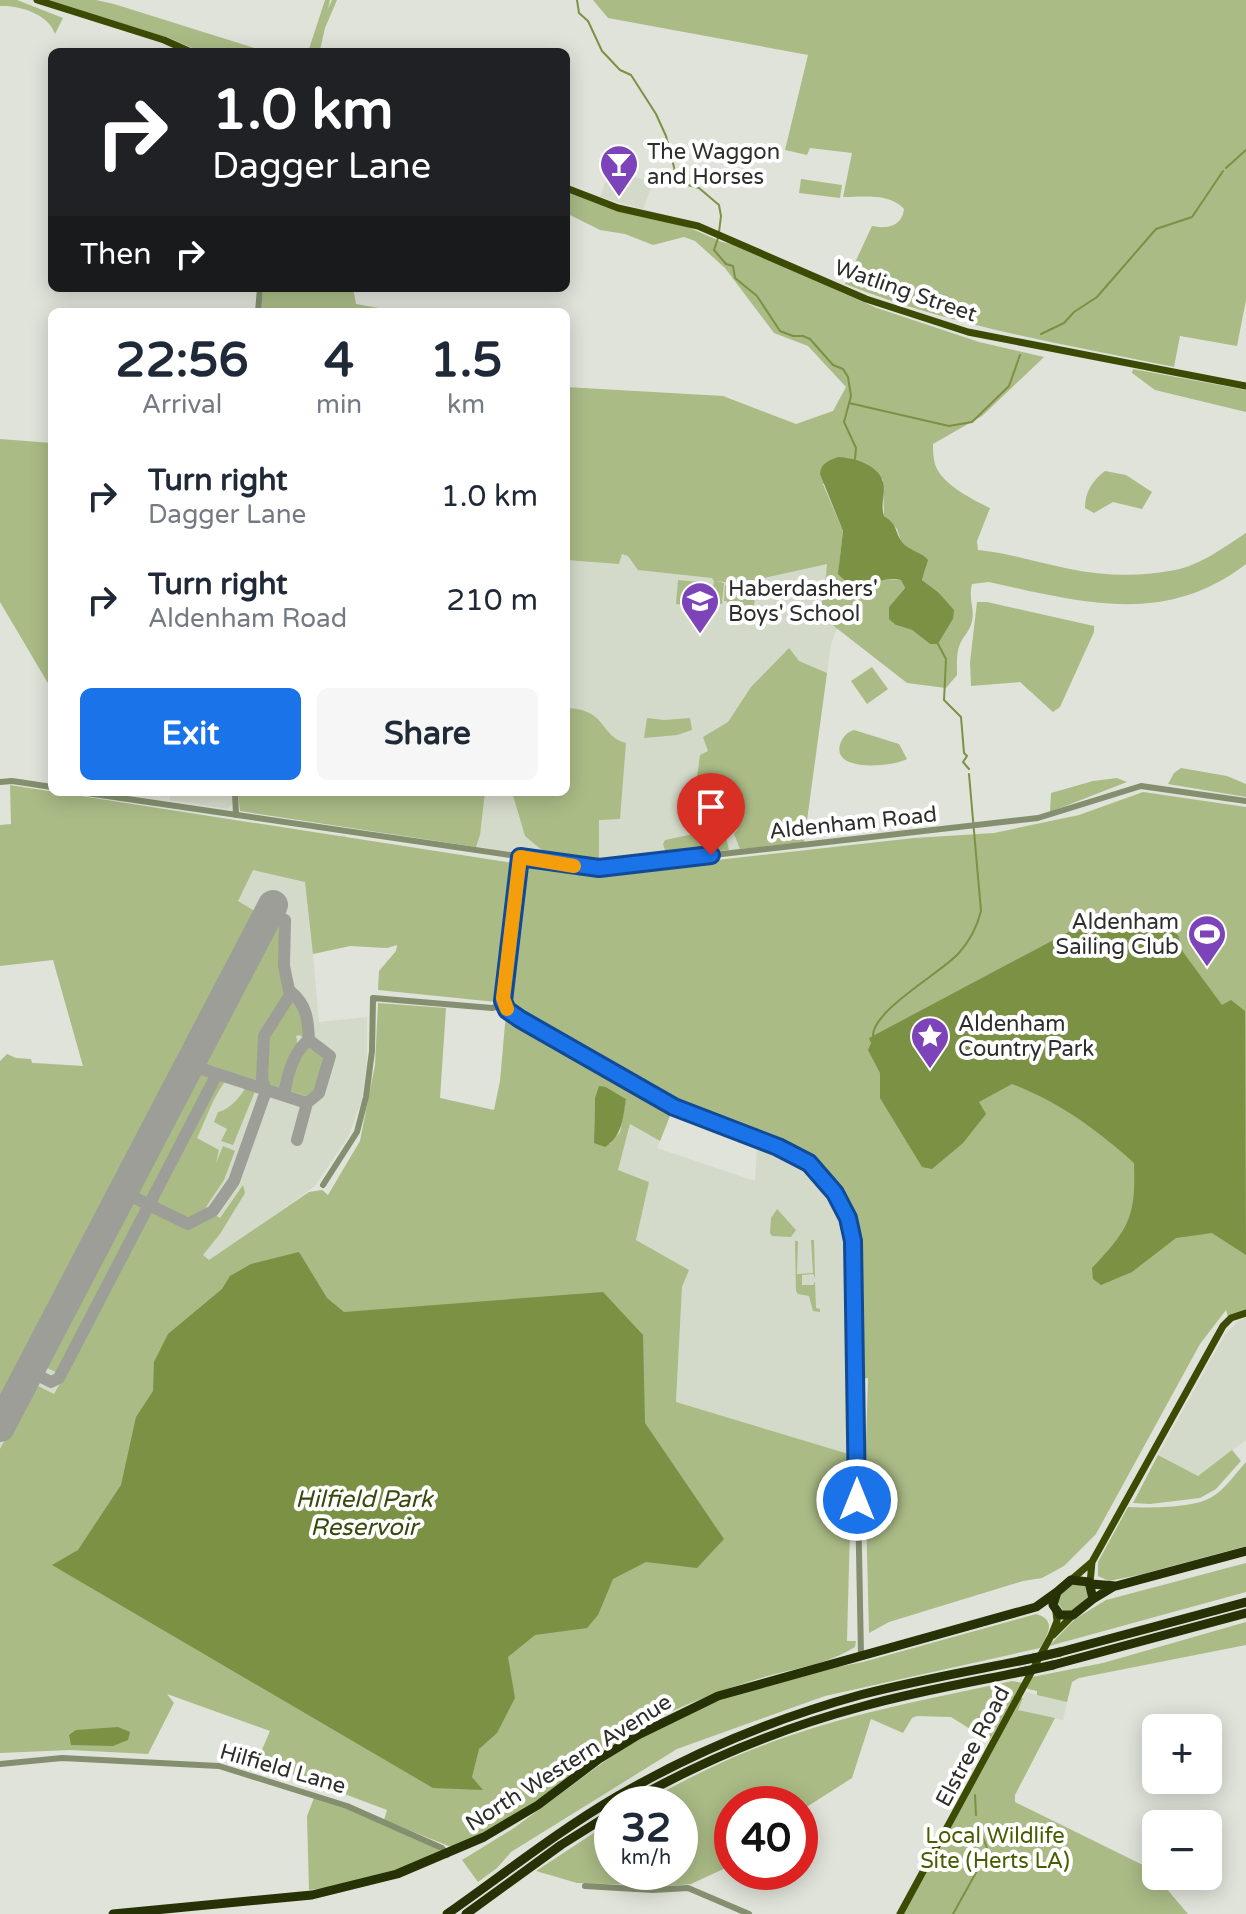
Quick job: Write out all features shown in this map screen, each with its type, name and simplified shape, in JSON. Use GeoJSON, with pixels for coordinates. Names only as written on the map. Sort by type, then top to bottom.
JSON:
{"type":"FeatureCollection","features":[{"type":"Feature","properties":{"kind":"highway"},"geometry":{"type":"LineString","coordinates":[[1116,1586],[1082,1579],[1071,1580],[1053,1600],[1056,1611],[1062,1615],[1073,1615],[1116,1586],[1246,1551]]}},
{"type":"Feature","properties":{"kind":"highway"},"geometry":{"type":"LineString","coordinates":[[1091,1583],[1093,1599]]}},
{"type":"Feature","properties":{"kind":"highway","name":"North Western Avenue"},"geometry":{"type":"LineString","coordinates":[[113,1914],[312,1895],[397,1874],[447,1855],[512,1821],[599,1759],[681,1712],[741,1689],[1036,1607],[1057,1592]]}},
{"type":"Feature","properties":{"kind":"highway"},"geometry":{"type":"LineString","coordinates":[[447,1914],[587,1815],[641,1783],[770,1724],[838,1701],[1060,1652],[1246,1602]]}},
{"type":"Feature","properties":{"kind":"highway","name":"North Western Avenue"},"geometry":{"type":"LineString","coordinates":[[1036,1607],[1056,1611]]}},
{"type":"Feature","properties":{"kind":"highway"},"geometry":{"type":"LineString","coordinates":[[661,1786],[708,1762],[796,1726],[876,1703],[1053,1665],[1246,1613]]}},
{"type":"Feature","properties":{"kind":"highway"},"geometry":{"type":"LineString","coordinates":[[466,1914],[594,1824]]}},
{"type":"Feature","properties":{"kind":"main road"},"geometry":{"type":"LineString","coordinates":[[37,0],[153,36],[182,48]]}},
{"type":"Feature","properties":{"kind":"main road","name":"Watling Street"},"geometry":{"type":"LineString","coordinates":[[570,190],[618,208],[707,229],[866,299],[968,332],[1246,386]]}},
{"type":"Feature","properties":{"kind":"main road"},"geometry":{"type":"LineString","coordinates":[[1071,1580],[1092,1562],[1223,1326],[1231,1318],[1246,1313]]}},
{"type":"Feature","properties":{"kind":"main road"},"geometry":{"type":"LineString","coordinates":[[1091,1583],[1092,1562]]}},
{"type":"Feature","properties":{"kind":"main road","name":"Elstree Road"},"geometry":{"type":"LineString","coordinates":[[900,1914],[1051,1636],[1056,1624],[1056,1611]]}},
{"type":"Feature","properties":{"kind":"main road","name":"Elstree Road"},"geometry":{"type":"LineString","coordinates":[[1051,1636],[1073,1615]]}},
{"type":"Feature","properties":{"kind":"street"},"geometry":{"type":"LineString","coordinates":[[0,782],[48,786]]}},
{"type":"Feature","properties":{"kind":"street","name":"Aldenham Road"},"geometry":{"type":"LineString","coordinates":[[107,796],[599,868],[1038,818],[1141,786],[1246,801]]}},
{"type":"Feature","properties":{"kind":"street"},"geometry":{"type":"LineString","coordinates":[[235,796],[236,815]]}},
{"type":"Feature","properties":{"kind":"street"},"geometry":{"type":"LineString","coordinates":[[504,1005],[520,857]]}},
{"type":"Feature","properties":{"kind":"street"},"geometry":{"type":"LineString","coordinates":[[323,1185],[357,1132],[366,1097],[372,1051],[373,998],[492,1008],[504,1005]]}},
{"type":"Feature","properties":{"kind":"street"},"geometry":{"type":"LineString","coordinates":[[504,1005],[520,1019],[652,1095],[713,1123],[799,1156],[827,1182],[842,1205],[853,1241],[861,1655]]}},
{"type":"Feature","properties":{"kind":"street","name":"Hilfield Lane"},"geometry":{"type":"LineString","coordinates":[[0,1764],[62,1758],[219,1766],[347,1806],[442,1848],[447,1855]]}},
{"type":"Feature","properties":{"kind":"street"},"geometry":{"type":"LineString","coordinates":[[585,1886],[653,1890],[688,1888],[749,1914]]}},
{"type":"Feature","properties":{"kind":"shaded area"},"geometry":{"type":"Polygon","coordinates":[[[610,169],[653,183],[643,209],[600,197],[610,169]]]}},
{"type":"Feature","properties":{"kind":"shaded area","name":"Haberdashers' Boys' School"},"geometry":{"type":"Polygon","coordinates":[[[824,534],[838,626],[831,644],[804,842],[599,865],[240,811],[238,796],[570,796],[570,560],[619,563],[622,554],[824,534]]]}},
{"type":"Feature","properties":{"kind":"shaded area"},"geometry":{"type":"Polygon","coordinates":[[[170,796],[233,796],[234,802],[228,809],[170,800],[170,796]]]}},
{"type":"Feature","properties":{"kind":"shaded area"},"geometry":{"type":"Polygon","coordinates":[[[345,835],[397,944],[387,948],[350,946],[313,954],[319,1022],[367,1017],[367,1060],[361,1103],[348,1137],[315,1186],[188,1278],[0,1529],[0,1072],[13,1061],[83,1066],[38,903],[345,835]]]}},
{"type":"Feature","properties":{"kind":"shaded area"},"geometry":{"type":"Polygon","coordinates":[[[630,1124],[660,1141],[657,1148],[755,1181],[757,1144],[791,1157],[837,1209],[848,1245],[852,1455],[676,1403],[682,1287],[688,1270],[636,1240],[649,1182],[618,1170],[630,1124]]]}},
{"type":"Feature","properties":{"kind":"shaded area"},"geometry":{"type":"Polygon","coordinates":[[[1246,1318],[1246,1440],[1198,1476],[1158,1455],[1224,1336],[1238,1321],[1246,1318]]]}},
{"type":"Feature","properties":{"kind":"shaded area"},"geometry":{"type":"Polygon","coordinates":[[[1026,1692],[1067,1702],[1063,1720],[1017,1710],[1026,1692]]]}},
{"type":"Feature","properties":{"kind":"green space"},"geometry":{"type":"Polygon","coordinates":[[[0,0],[17,0],[63,18],[55,34],[40,16],[16,7],[0,6],[0,0]]]}},
{"type":"Feature","properties":{"kind":"green space"},"geometry":{"type":"Polygon","coordinates":[[[45,0],[96,0],[114,4],[254,48],[193,48],[45,0]]]}},
{"type":"Feature","properties":{"kind":"green space"},"geometry":{"type":"Polygon","coordinates":[[[325,0],[330,0],[328,9],[332,0],[337,0],[320,48],[309,48],[325,0]]]}},
{"type":"Feature","properties":{"kind":"green space"},"geometry":{"type":"Polygon","coordinates":[[[593,0],[1246,0],[1246,300],[1237,346],[1180,336],[1174,367],[966,323],[845,284],[872,226],[897,223],[904,209],[884,198],[843,197],[852,153],[810,148],[807,155],[785,150],[808,55],[608,18],[593,0]]]}},
{"type":"Feature","properties":{"kind":"green space"},"geometry":{"type":"Polygon","coordinates":[[[801,179],[842,185],[840,198],[799,193],[801,179]]]}},
{"type":"Feature","properties":{"kind":"green space"},"geometry":{"type":"Polygon","coordinates":[[[570,193],[612,209],[688,227],[877,308],[979,342],[1044,357],[982,416],[933,444],[935,464],[943,478],[990,508],[977,541],[978,550],[1083,571],[1149,574],[1194,564],[1246,533],[1246,564],[1215,584],[1153,603],[1089,602],[989,582],[972,584],[972,621],[959,648],[957,675],[946,688],[907,683],[821,616],[817,611],[824,598],[827,564],[764,578],[756,585],[754,606],[743,605],[743,602],[727,604],[724,601],[725,585],[744,586],[744,590],[745,584],[715,581],[724,583],[722,604],[711,603],[712,578],[638,570],[628,556],[622,554],[619,564],[570,560],[570,387],[723,396],[796,424],[833,411],[846,387],[808,346],[774,333],[725,268],[695,241],[684,237],[653,245],[625,234],[600,230],[570,215],[570,193]],[[869,466],[823,484],[843,531],[839,567],[862,587],[883,579],[901,580],[905,588],[889,607],[896,625],[912,630],[930,644],[938,644],[953,619],[938,592],[922,580],[926,567],[901,541],[897,529],[884,516],[883,480],[869,466]]]}},
{"type":"Feature","properties":{"kind":"green space"},"geometry":{"type":"Polygon","coordinates":[[[263,292],[354,292],[356,304],[378,308],[261,308],[263,292]]]}},
{"type":"Feature","properties":{"kind":"green space"},"geometry":{"type":"Polygon","coordinates":[[[1133,369],[1246,390],[1246,412],[1155,390],[1132,373],[1133,369]]]}},
{"type":"Feature","properties":{"kind":"green space"},"geometry":{"type":"Polygon","coordinates":[[[0,439],[48,443],[48,683],[0,602],[0,439]]]}},
{"type":"Feature","properties":{"kind":"green space"},"geometry":{"type":"Polygon","coordinates":[[[1105,471],[1126,475],[1152,492],[1142,509],[1113,502],[1094,513],[1085,508],[1090,487],[1105,471]]]}},
{"type":"Feature","properties":{"kind":"green space"},"geometry":{"type":"Polygon","coordinates":[[[678,580],[699,582],[697,606],[676,604],[678,580]]]}},
{"type":"Feature","properties":{"kind":"green space"},"geometry":{"type":"Polygon","coordinates":[[[977,602],[1094,626],[1060,707],[1053,712],[1020,682],[971,686],[970,662],[977,602]]]}},
{"type":"Feature","properties":{"kind":"green space"},"geometry":{"type":"Polygon","coordinates":[[[789,648],[799,661],[827,673],[804,842],[740,849],[734,834],[738,828],[698,806],[696,785],[700,755],[708,751],[703,737],[728,722],[751,687],[789,648]]]}},
{"type":"Feature","properties":{"kind":"green space"},"geometry":{"type":"Polygon","coordinates":[[[872,667],[888,689],[867,704],[851,681],[872,667]]]}},
{"type":"Feature","properties":{"kind":"green space"},"geometry":{"type":"Polygon","coordinates":[[[570,709],[589,713],[617,740],[626,743],[620,819],[599,820],[599,865],[559,859],[525,836],[513,796],[570,796],[570,709]]]}},
{"type":"Feature","properties":{"kind":"green space"},"geometry":{"type":"Polygon","coordinates":[[[647,718],[690,718],[692,730],[677,735],[644,738],[647,718]]]}},
{"type":"Feature","properties":{"kind":"green space"},"geometry":{"type":"Polygon","coordinates":[[[854,730],[899,744],[907,759],[889,764],[864,765],[844,759],[840,752],[841,742],[846,734],[854,730]]]}},
{"type":"Feature","properties":{"kind":"green space"},"geometry":{"type":"Polygon","coordinates":[[[1181,768],[1227,776],[1246,784],[1246,797],[1168,784],[1181,768]]]}},
{"type":"Feature","properties":{"kind":"green space"},"geometry":{"type":"Polygon","coordinates":[[[1117,778],[1127,782],[1050,812],[1051,793],[1117,778]]]}},
{"type":"Feature","properties":{"kind":"green space"},"geometry":{"type":"Polygon","coordinates":[[[10,785],[48,791],[48,796],[81,796],[513,863],[496,1002],[378,990],[379,971],[396,951],[397,945],[387,948],[350,946],[313,954],[305,882],[253,870],[238,901],[258,913],[0,1404],[0,1061],[7,1054],[31,1059],[32,1063],[83,1066],[53,960],[0,966],[0,825],[11,824],[10,785]]]}},
{"type":"Feature","properties":{"kind":"green space","name":"Aldenham Country Park"},"geometry":{"type":"Polygon","coordinates":[[[1143,792],[1246,807],[1246,1311],[1228,1317],[1226,1310],[1200,1344],[1096,1534],[1064,1566],[1042,1578],[889,1622],[869,1633],[865,1473],[868,1378],[859,1379],[855,1231],[850,1212],[835,1187],[812,1162],[684,1109],[515,1012],[507,998],[522,863],[600,873],[914,838],[994,833],[1079,815],[1143,792]]]}},
{"type":"Feature","properties":{"kind":"green space"},"geometry":{"type":"Polygon","coordinates":[[[238,796],[485,796],[476,847],[240,811],[238,796]]]}},
{"type":"Feature","properties":{"kind":"green space"},"geometry":{"type":"Polygon","coordinates":[[[708,831],[726,837],[729,850],[667,856],[663,844],[665,840],[708,831]]]}},
{"type":"Feature","properties":{"kind":"green space"},"geometry":{"type":"Polygon","coordinates":[[[282,922],[281,970],[287,993],[262,1036],[259,1082],[207,1068],[203,1065],[204,1060],[276,923],[282,922]]]}},
{"type":"Feature","properties":{"kind":"green space"},"geometry":{"type":"Polygon","coordinates":[[[294,997],[302,1008],[306,1038],[305,1041],[300,1035],[296,1036],[295,1054],[283,1089],[264,1080],[267,1034],[294,997]]]}},
{"type":"Feature","properties":{"kind":"green space"},"geometry":{"type":"Polygon","coordinates":[[[378,1003],[446,1008],[440,1098],[494,1110],[506,1013],[672,1111],[660,1141],[630,1124],[618,1170],[649,1182],[636,1240],[689,1270],[682,1287],[676,1402],[852,1455],[847,1641],[856,1641],[855,1647],[823,1662],[728,1689],[664,1715],[610,1748],[534,1803],[480,1835],[451,1847],[384,1820],[387,1810],[257,1761],[270,1731],[167,1694],[174,1703],[148,1754],[70,1750],[0,1753],[0,1449],[34,1384],[54,1394],[64,1376],[43,1366],[195,1077],[205,1073],[222,1079],[224,1083],[197,1138],[219,1150],[216,1163],[223,1146],[235,1151],[224,1180],[206,1207],[209,1211],[190,1223],[194,1225],[214,1214],[220,1218],[243,1185],[245,1193],[203,1255],[209,1260],[309,1192],[322,1190],[328,1195],[360,1141],[375,1065],[378,1003]],[[606,1087],[595,1098],[594,1143],[610,1144],[620,1132],[626,1099],[606,1087]]]}},
{"type":"Feature","properties":{"kind":"green space"},"geometry":{"type":"Polygon","coordinates":[[[307,1046],[325,1058],[316,1088],[306,1096],[287,1090],[297,1060],[307,1046]]]}},
{"type":"Feature","properties":{"kind":"green space"},"geometry":{"type":"Polygon","coordinates":[[[246,1086],[256,1089],[233,1145],[221,1141],[227,1129],[214,1122],[218,1112],[235,1102],[246,1086]]]}},
{"type":"Feature","properties":{"kind":"green space"},"geometry":{"type":"Polygon","coordinates":[[[777,1209],[796,1230],[791,1237],[772,1236],[770,1233],[771,1218],[777,1209]]]}},
{"type":"Feature","properties":{"kind":"green space"},"geometry":{"type":"Polygon","coordinates":[[[811,1240],[814,1240],[815,1278],[813,1274],[802,1275],[802,1285],[813,1285],[815,1282],[816,1308],[820,1312],[813,1311],[809,1296],[796,1291],[795,1241],[798,1241],[797,1274],[813,1273],[811,1240]]]}},
{"type":"Feature","properties":{"kind":"green space"},"geometry":{"type":"Polygon","coordinates":[[[1232,1450],[1241,1461],[1216,1489],[1200,1498],[1133,1503],[1158,1455],[1198,1476],[1232,1450]]]}},
{"type":"Feature","properties":{"kind":"green space"},"geometry":{"type":"Polygon","coordinates":[[[1246,1462],[1246,1546],[1139,1575],[1109,1581],[1098,1576],[1098,1562],[1128,1507],[1170,1507],[1210,1498],[1230,1482],[1246,1462]]]}},
{"type":"Feature","properties":{"kind":"green space"},"geometry":{"type":"Polygon","coordinates":[[[1246,1563],[1246,1592],[1049,1646],[1075,1619],[1106,1600],[1246,1563]]]}},
{"type":"Feature","properties":{"kind":"green space"},"geometry":{"type":"Polygon","coordinates":[[[1073,1584],[1086,1586],[1088,1597],[1072,1611],[1063,1611],[1057,1601],[1061,1592],[1073,1584]]]}},
{"type":"Feature","properties":{"kind":"green space"},"geometry":{"type":"Polygon","coordinates":[[[1036,1614],[1049,1624],[1040,1648],[825,1696],[677,1749],[617,1786],[594,1786],[594,1800],[511,1852],[497,1868],[478,1882],[462,1860],[514,1828],[631,1742],[668,1722],[734,1694],[812,1672],[863,1662],[1036,1614]]]}},
{"type":"Feature","properties":{"kind":"green space"},"geometry":{"type":"Polygon","coordinates":[[[1246,1622],[1246,1645],[1079,1678],[1072,1682],[1067,1702],[1037,1695],[1037,1691],[1026,1686],[1032,1677],[1103,1663],[1246,1622]]]}},
{"type":"Feature","properties":{"kind":"green space"},"geometry":{"type":"Polygon","coordinates":[[[1012,1681],[1023,1683],[989,1741],[951,1717],[917,1716],[912,1718],[903,1733],[871,1719],[852,1778],[818,1800],[818,1786],[714,1786],[714,1873],[698,1881],[698,1786],[675,1786],[783,1738],[880,1710],[1012,1681]]]}},
{"type":"Feature","properties":{"kind":"green space","name":"Local Wildlife Site (Herts LA)"},"geometry":{"type":"Polygon","coordinates":[[[1020,1698],[1023,1698],[1018,1710],[1055,1718],[1015,1795],[1015,1802],[1142,1865],[1142,1890],[1168,1890],[1188,1914],[903,1914],[1020,1698]]]}},
{"type":"Feature","properties":{"kind":"green space"},"geometry":{"type":"Polygon","coordinates":[[[314,1798],[347,1808],[440,1852],[376,1877],[309,1890],[307,1816],[314,1798]]]}},
{"type":"Feature","properties":{"kind":"green space"},"geometry":{"type":"Polygon","coordinates":[[[594,1833],[594,1884],[577,1883],[536,1871],[594,1833]]]}},
{"type":"Feature","properties":{"kind":"water"},"geometry":{"type":"Polygon","coordinates":[[[838,457],[858,461],[876,471],[884,486],[884,516],[894,525],[905,545],[928,560],[922,580],[954,610],[953,619],[938,644],[930,644],[912,630],[889,619],[889,607],[905,588],[901,580],[854,585],[838,574],[843,531],[820,474],[823,465],[838,457]]]}},
{"type":"Feature","properties":{"kind":"water"},"geometry":{"type":"Polygon","coordinates":[[[1093,919],[1125,920],[1141,929],[1167,927],[1178,935],[1183,952],[1222,1005],[1231,1000],[1245,1011],[1246,1255],[1212,1233],[1176,1238],[1132,1272],[1101,1285],[1093,1279],[1092,1268],[1122,1232],[1128,1221],[1133,1197],[1134,1163],[1120,1151],[1061,1108],[1012,1084],[979,1102],[986,1114],[963,1143],[932,1169],[922,1167],[880,1098],[880,1073],[868,1050],[871,1043],[869,1038],[1093,919]]]}},
{"type":"Feature","properties":{"kind":"water"},"geometry":{"type":"Polygon","coordinates":[[[599,1086],[626,1099],[618,1132],[605,1147],[594,1143],[595,1098],[599,1086]]]}},
{"type":"Feature","properties":{"kind":"water","name":"Hilfield Park Reservoir"},"geometry":{"type":"Polygon","coordinates":[[[299,1252],[327,1298],[344,1312],[603,1292],[643,1335],[645,1423],[724,1539],[697,1568],[646,1562],[613,1579],[598,1615],[587,1628],[535,1635],[508,1657],[515,1698],[497,1733],[479,1749],[472,1777],[483,1790],[433,1788],[52,1565],[78,1550],[121,1485],[136,1417],[153,1391],[154,1362],[168,1334],[222,1289],[230,1276],[251,1264],[299,1252]]]}},
{"type":"Feature","properties":{"kind":"water"},"geometry":{"type":"Polygon","coordinates":[[[118,1727],[130,1732],[128,1740],[113,1746],[71,1745],[69,1735],[76,1730],[118,1727]]]}},
{"type":"Feature","properties":{"kind":"waterway"},"geometry":{"type":"LineString","coordinates":[[577,0],[579,13],[588,21],[602,51],[620,70],[631,75],[656,114],[666,136],[677,179],[699,188],[719,205],[719,232]]}},
{"type":"Feature","properties":{"kind":"waterway"},"geometry":{"type":"LineString","coordinates":[[1226,168],[1246,150]]}},
{"type":"Feature","properties":{"kind":"waterway"},"geometry":{"type":"LineString","coordinates":[[1041,334],[1064,323],[1074,312],[1097,297],[1156,229],[1192,217],[1223,171]]}},
{"type":"Feature","properties":{"kind":"waterway"},"geometry":{"type":"LineString","coordinates":[[718,238],[714,250],[726,264],[733,266],[735,278],[757,296],[780,331],[810,339],[848,377],[851,396],[844,422],[856,448],[855,459]]}},
{"type":"Feature","properties":{"kind":"waterway"},"geometry":{"type":"LineString","coordinates":[[849,403],[949,426],[972,422],[1009,386],[1020,355]]}},
{"type":"Feature","properties":{"kind":"waterway"},"geometry":{"type":"LineString","coordinates":[[938,644],[946,659],[944,700],[961,717],[964,753],[967,756],[963,762],[969,769]]}},
{"type":"Feature","properties":{"kind":"waterway"},"geometry":{"type":"LineString","coordinates":[[873,1036],[876,1026],[895,1004],[958,954],[977,923],[981,911],[969,774]]}},
{"type":"Feature","properties":{"kind":"waterway"},"geometry":{"type":"LineString","coordinates":[[975,1795],[976,1815]]}},
{"type":"Feature","properties":{"kind":"waterway"},"geometry":{"type":"LineString","coordinates":[[953,1914],[988,1851],[978,1824]]}},
{"type":"Feature","properties":{"kind":"taxiway"},"geometry":{"type":"LineString","coordinates":[[123,1192],[188,1224],[213,1211],[234,1181],[266,1091],[262,1079],[264,1036],[290,995],[284,966],[285,920],[274,914],[267,917]]}},
{"type":"Feature","properties":{"kind":"taxiway"},"geometry":{"type":"LineString","coordinates":[[290,991],[306,1013],[309,1040],[330,1056],[319,1093],[307,1103],[297,1140]]}},
{"type":"Feature","properties":{"kind":"taxiway"},"geometry":{"type":"LineString","coordinates":[[284,1095],[295,1057],[309,1040]]}},
{"type":"Feature","properties":{"kind":"taxiway"},"geometry":{"type":"LineString","coordinates":[[194,1056],[194,1063],[199,1068],[307,1103]]}},
{"type":"Feature","properties":{"kind":"taxiway"},"geometry":{"type":"LineString","coordinates":[[184,1076],[190,1069],[199,1068]]}},
{"type":"Feature","properties":{"kind":"taxiway"},"geometry":{"type":"LineString","coordinates":[[33,1363],[39,1376],[51,1382],[59,1378],[217,1074]]}},
{"type":"Feature","properties":{"kind":"runway"},"geometry":{"type":"LineString","coordinates":[[0,1427],[273,905]]}},
{"type":"Feature","properties":{"kind":"slow traffic"},"geometry":{"type":"LineString","coordinates":[[507,1009],[503,998],[520,857],[574,866]]}},
{"type":"Feature","properties":{"kind":"place","name":"The Waggon and Horses"},"geometry":{"type":"Point","coordinates":[619,198]}},
{"type":"Feature","properties":{"kind":"place","name":"Haberdashers' Boys' School"},"geometry":{"type":"Point","coordinates":[700,635]}},
{"type":"Feature","properties":{"kind":"place","name":"Aldenham Sailing Club"},"geometry":{"type":"Point","coordinates":[1207,968]}},
{"type":"Feature","properties":{"kind":"place","name":"Aldenham Country Park"},"geometry":{"type":"Point","coordinates":[930,1070]}},
{"type":"Feature","properties":{"kind":"route"},"geometry":{"type":"LineString","coordinates":[[711,855],[599,868],[520,857],[503,1001],[507,1010],[520,1019],[674,1107],[799,1156],[835,1193],[848,1218],[853,1241],[857,1500]]}}]}
